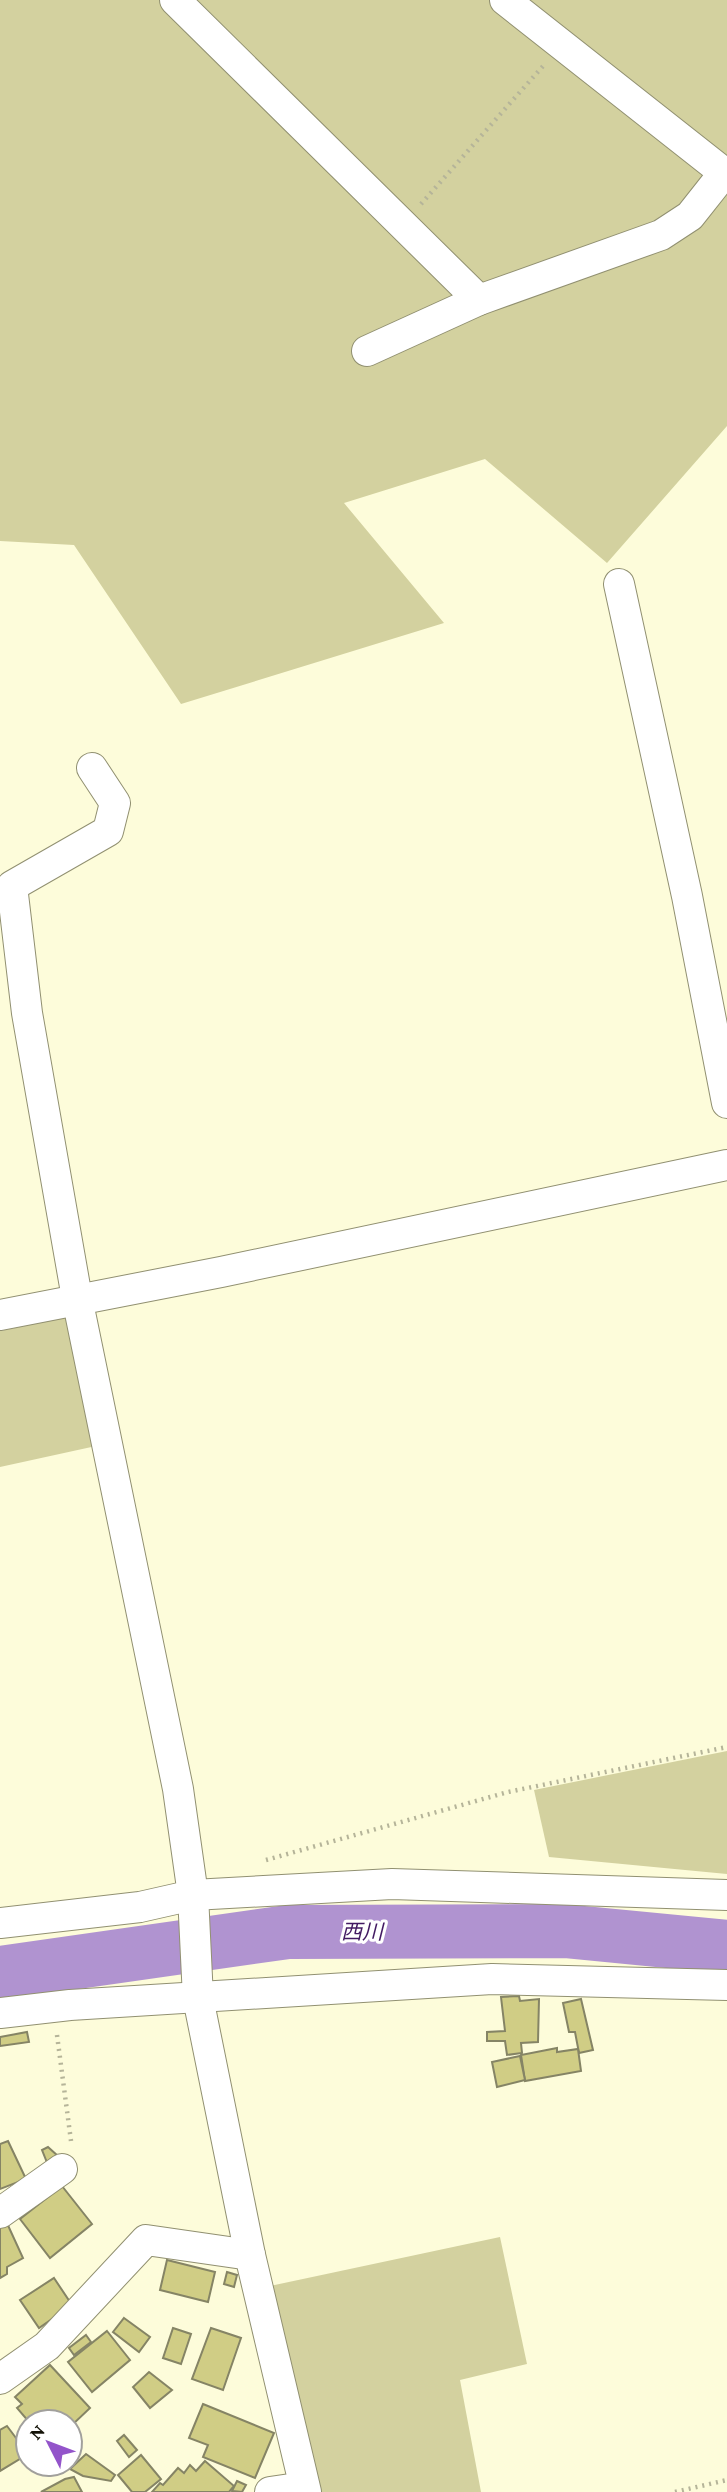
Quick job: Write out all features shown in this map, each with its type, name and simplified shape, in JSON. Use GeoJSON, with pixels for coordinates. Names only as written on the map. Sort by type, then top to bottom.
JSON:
{"type":"FeatureCollection","features":[{"type":"Feature","properties":{"kind":"street"},"geometry":{"type":"LineString","coordinates":[[175,0],[401,227],[479,300]]}},
{"type":"Feature","properties":{"kind":"street"},"geometry":{"type":"LineString","coordinates":[[367,351],[479,300],[661,235],[690,216],[725,174],[505,0]]}},
{"type":"Feature","properties":{"kind":"street"},"geometry":{"type":"LineString","coordinates":[[619,584],[687,896],[727,1103]]}},
{"type":"Feature","properties":{"kind":"street"},"geometry":{"type":"LineString","coordinates":[[92,768],[115,803],[108,831],[12,886],[27,1013],[77,1298],[178,1789],[193,1895],[198,1998],[250,2255],[305,2490],[270,2492]]}},
{"type":"Feature","properties":{"kind":"street"},"geometry":{"type":"LineString","coordinates":[[0,1315],[221,1272],[727,1165]]}},
{"type":"Feature","properties":{"kind":"street"},"geometry":{"type":"LineString","coordinates":[[0,1923],[140,1907],[193,1895],[392,1884],[727,1895]]}},
{"type":"Feature","properties":{"kind":"street"},"geometry":{"type":"LineString","coordinates":[[0,2012],[492,1979],[727,1985]]}},
{"type":"Feature","properties":{"kind":"street"},"geometry":{"type":"LineString","coordinates":[[0,2213],[62,2169]]}},
{"type":"Feature","properties":{"kind":"street"},"geometry":{"type":"LineString","coordinates":[[0,2379],[47,2346],[146,2240],[250,2255]]}},
{"type":"Feature","properties":{"kind":"path"},"geometry":{"type":"LineString","coordinates":[[401,227],[562,45]]}},
{"type":"Feature","properties":{"kind":"path"},"geometry":{"type":"LineString","coordinates":[[263,1862],[272,1855],[508,1792],[727,1747]]}},
{"type":"Feature","properties":{"kind":"path"},"geometry":{"type":"LineString","coordinates":[[52,2007],[71,2144],[62,2169]]}},
{"type":"Feature","properties":{"kind":"path"},"geometry":{"type":"LineString","coordinates":[[675,2492],[727,2480]]}},
{"type":"Feature","properties":{"kind":"shaded area"},"geometry":{"type":"Polygon","coordinates":[[[0,0],[727,0],[727,426],[607,563],[485,459],[344,503],[444,623],[181,704],[74,545],[0,541],[0,0]]]}},
{"type":"Feature","properties":{"kind":"shaded area"},"geometry":{"type":"Polygon","coordinates":[[[68,1317],[96,1446],[0,1467],[0,1331],[68,1317]]]}},
{"type":"Feature","properties":{"kind":"shaded area"},"geometry":{"type":"Polygon","coordinates":[[[727,1751],[727,1874],[549,1857],[534,1790],[727,1751]]]}},
{"type":"Feature","properties":{"kind":"shaded area"},"geometry":{"type":"Polygon","coordinates":[[[500,2237],[527,2364],[460,2380],[481,2492],[316,2492],[270,2286],[500,2237]]]}},
{"type":"Feature","properties":{"kind":"building"},"geometry":{"type":"Polygon","coordinates":[[[519,1996],[520,2001],[539,1999],[538,2042],[521,2043],[522,2053],[507,2055],[505,2041],[487,2041],[487,2032],[505,2031],[501,1997],[519,1996]]]}},
{"type":"Feature","properties":{"kind":"building"},"geometry":{"type":"Polygon","coordinates":[[[581,1999],[593,2050],[579,2053],[575,2032],[569,2032],[563,2003],[581,1999]]]}},
{"type":"Feature","properties":{"kind":"building"},"geometry":{"type":"Polygon","coordinates":[[[27,2032],[29,2042],[0,2046],[0,2037],[27,2032]]]}},
{"type":"Feature","properties":{"kind":"building"},"geometry":{"type":"Polygon","coordinates":[[[557,2048],[557,2052],[578,2049],[581,2071],[525,2081],[521,2055],[557,2048]]]}},
{"type":"Feature","properties":{"kind":"building"},"geometry":{"type":"Polygon","coordinates":[[[520,2056],[525,2080],[497,2087],[492,2062],[520,2056]]]}},
{"type":"Feature","properties":{"kind":"building"},"geometry":{"type":"Polygon","coordinates":[[[8,2141],[26,2179],[0,2189],[0,2144],[8,2141]]]}},
{"type":"Feature","properties":{"kind":"building"},"geometry":{"type":"Polygon","coordinates":[[[48,2147],[59,2157],[48,2165],[42,2150],[48,2147]]]}},
{"type":"Feature","properties":{"kind":"building"},"geometry":{"type":"Polygon","coordinates":[[[62,2186],[92,2224],[50,2258],[20,2219],[62,2186]]]}},
{"type":"Feature","properties":{"kind":"building"},"geometry":{"type":"Polygon","coordinates":[[[6,2221],[23,2258],[7,2267],[7,2274],[0,2278],[0,2224],[6,2221]]]}},
{"type":"Feature","properties":{"kind":"building"},"geometry":{"type":"Polygon","coordinates":[[[167,2260],[215,2272],[208,2302],[160,2290],[167,2260]]]}},
{"type":"Feature","properties":{"kind":"building"},"geometry":{"type":"Polygon","coordinates":[[[227,2272],[237,2275],[234,2287],[224,2284],[227,2272]]]}},
{"type":"Feature","properties":{"kind":"building"},"geometry":{"type":"Polygon","coordinates":[[[54,2278],[72,2305],[39,2328],[20,2300],[54,2278]]]}},
{"type":"Feature","properties":{"kind":"building"},"geometry":{"type":"Polygon","coordinates":[[[124,2318],[150,2337],[139,2352],[113,2332],[124,2318]]]}},
{"type":"Feature","properties":{"kind":"building"},"geometry":{"type":"Polygon","coordinates":[[[173,2328],[191,2334],[181,2364],[163,2358],[173,2328]]]}},
{"type":"Feature","properties":{"kind":"building"},"geometry":{"type":"Polygon","coordinates":[[[211,2328],[241,2338],[223,2390],[192,2379],[211,2328]]]}},
{"type":"Feature","properties":{"kind":"building"},"geometry":{"type":"Polygon","coordinates":[[[107,2331],[130,2360],[92,2392],[68,2362],[107,2331]]]}},
{"type":"Feature","properties":{"kind":"building"},"geometry":{"type":"Polygon","coordinates":[[[86,2335],[91,2342],[74,2355],[69,2348],[86,2335]]]}},
{"type":"Feature","properties":{"kind":"building"},"geometry":{"type":"Polygon","coordinates":[[[50,2365],[90,2408],[84,2414],[84,2408],[17,2408],[22,2404],[15,2397],[50,2365]]]}},
{"type":"Feature","properties":{"kind":"building"},"geometry":{"type":"Polygon","coordinates":[[[149,2372],[172,2390],[150,2408],[133,2387],[149,2372]]]}},
{"type":"Feature","properties":{"kind":"building"},"geometry":{"type":"Polygon","coordinates":[[[203,2404],[274,2433],[255,2478],[203,2457],[208,2445],[189,2438],[203,2404]]]}},
{"type":"Feature","properties":{"kind":"building"},"geometry":{"type":"Polygon","coordinates":[[[7,2426],[14,2435],[14,2462],[0,2471],[0,2430],[7,2426]]]}},
{"type":"Feature","properties":{"kind":"building"},"geometry":{"type":"Polygon","coordinates":[[[124,2435],[137,2450],[129,2457],[117,2441],[124,2435]]]}},
{"type":"Feature","properties":{"kind":"building"},"geometry":{"type":"Polygon","coordinates":[[[86,2454],[115,2475],[111,2481],[84,2476],[86,2454]]]}},
{"type":"Feature","properties":{"kind":"building"},"geometry":{"type":"Polygon","coordinates":[[[141,2455],[161,2479],[145,2492],[132,2492],[118,2475],[141,2455]]]}},
{"type":"Feature","properties":{"kind":"building"},"geometry":{"type":"Polygon","coordinates":[[[205,2461],[234,2486],[229,2492],[152,2492],[160,2483],[163,2485],[178,2468],[184,2473],[190,2465],[196,2471],[205,2461]]]}},
{"type":"Feature","properties":{"kind":"building"},"geometry":{"type":"Polygon","coordinates":[[[75,2478],[82,2492],[41,2492],[65,2479],[75,2478]]]}},
{"type":"Feature","properties":{"kind":"building"},"geometry":{"type":"Polygon","coordinates":[[[237,2481],[246,2485],[242,2492],[232,2491],[237,2481]]]}},
{"type":"Feature","properties":{"kind":"waterway","name":"西川"},"geometry":{"type":"LineString","coordinates":[[0,1973],[288,1932],[564,1931],[727,1947]]}}]}
